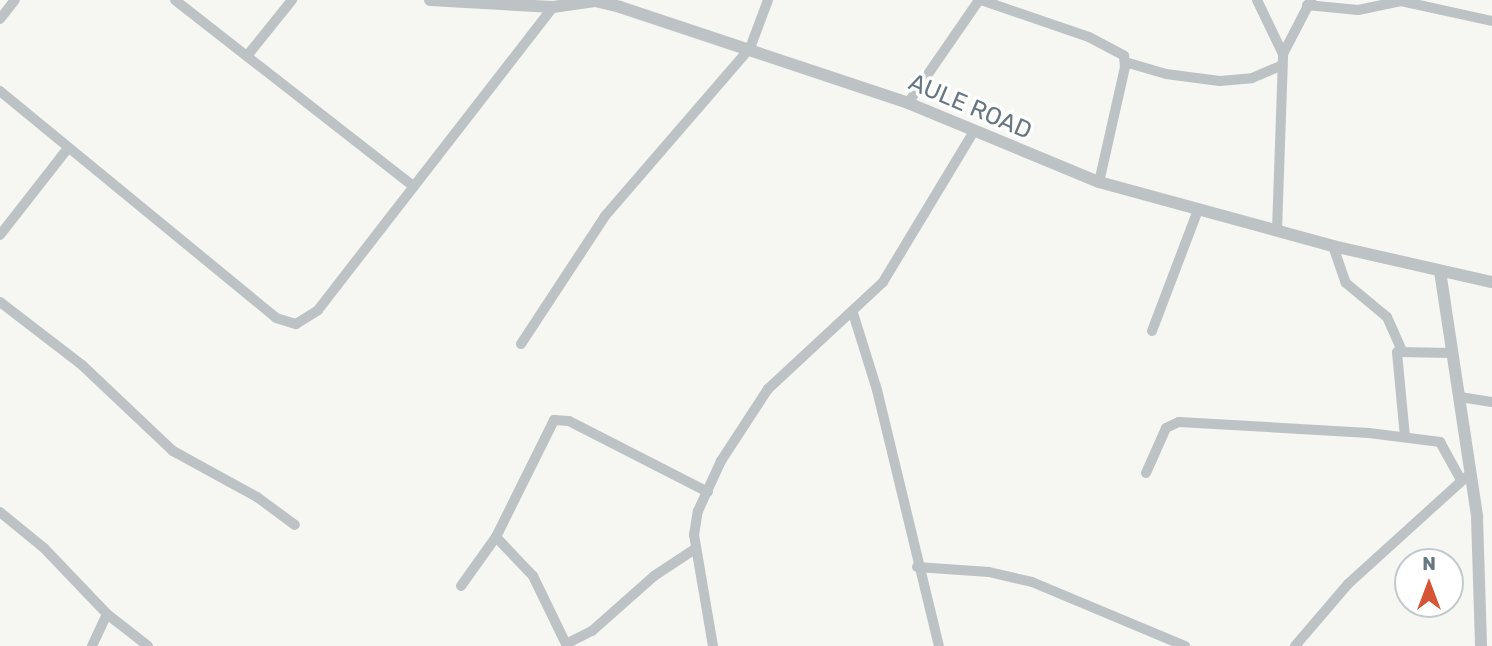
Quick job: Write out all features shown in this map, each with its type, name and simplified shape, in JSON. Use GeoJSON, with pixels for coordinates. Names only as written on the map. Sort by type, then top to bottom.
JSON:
{"type":"FeatureCollection","features":[{"type":"Feature","properties":{"kind":"street"},"geometry":{"type":"LineString","coordinates":[[0,19],[15,0]]}},
{"type":"Feature","properties":{"kind":"street"},"geometry":{"type":"LineString","coordinates":[[175,0],[414,187]]}},
{"type":"Feature","properties":{"kind":"street"},"geometry":{"type":"LineString","coordinates":[[247,56],[292,0]]}},
{"type":"Feature","properties":{"kind":"street","name":"AULE ROAD"},"geometry":{"type":"LineString","coordinates":[[430,0],[553,7],[595,0],[750,48],[908,103],[1099,182],[1333,246],[1492,282]]}},
{"type":"Feature","properties":{"kind":"street"},"geometry":{"type":"LineString","coordinates":[[521,344],[605,216],[750,48],[768,0]]}},
{"type":"Feature","properties":{"kind":"street"},"geometry":{"type":"LineString","coordinates":[[908,103],[980,0],[1107,44],[1121,51],[1125,62],[1099,182]]}},
{"type":"Feature","properties":{"kind":"street"},"geometry":{"type":"LineString","coordinates":[[1257,0],[1283,59]]}},
{"type":"Feature","properties":{"kind":"street"},"geometry":{"type":"LineString","coordinates":[[1277,230],[1283,59],[1309,3],[1358,10],[1392,0],[1492,21]]}},
{"type":"Feature","properties":{"kind":"street"},"geometry":{"type":"LineString","coordinates":[[0,91],[276,317],[296,324],[318,310],[553,7]]}},
{"type":"Feature","properties":{"kind":"street"},"geometry":{"type":"LineString","coordinates":[[1125,62],[1166,74],[1220,81],[1252,78],[1283,59]]}},
{"type":"Feature","properties":{"kind":"street"},"geometry":{"type":"LineString","coordinates":[[713,646],[695,549],[694,524],[708,492],[749,413],[768,389],[853,313],[899,259],[973,132]]}},
{"type":"Feature","properties":{"kind":"street"},"geometry":{"type":"LineString","coordinates":[[0,235],[68,148]]}},
{"type":"Feature","properties":{"kind":"street"},"geometry":{"type":"LineString","coordinates":[[1152,331],[1198,210]]}},
{"type":"Feature","properties":{"kind":"street"},"geometry":{"type":"LineString","coordinates":[[1333,246],[1346,283],[1387,317],[1401,349],[1396,366],[1405,437]]}},
{"type":"Feature","properties":{"kind":"street"},"geometry":{"type":"LineString","coordinates":[[1440,271],[1460,397],[1466,477],[1477,517],[1481,646]]}},
{"type":"Feature","properties":{"kind":"street"},"geometry":{"type":"LineString","coordinates":[[0,302],[82,365],[173,451],[257,497],[295,525]]}},
{"type":"Feature","properties":{"kind":"street"},"geometry":{"type":"LineString","coordinates":[[853,313],[877,390],[917,567],[939,646]]}},
{"type":"Feature","properties":{"kind":"street"},"geometry":{"type":"LineString","coordinates":[[1401,349],[1453,353]]}},
{"type":"Feature","properties":{"kind":"street"},"geometry":{"type":"LineString","coordinates":[[1460,397],[1492,402]]}},
{"type":"Feature","properties":{"kind":"street"},"geometry":{"type":"LineString","coordinates":[[461,586],[496,537],[554,419],[569,421],[708,492]]}},
{"type":"Feature","properties":{"kind":"street"},"geometry":{"type":"LineString","coordinates":[[1146,473],[1173,422],[1405,437],[1444,444],[1466,477]]}},
{"type":"Feature","properties":{"kind":"street"},"geometry":{"type":"LineString","coordinates":[[1295,646],[1348,584],[1466,477]]}},
{"type":"Feature","properties":{"kind":"street"},"geometry":{"type":"LineString","coordinates":[[0,512],[44,548],[107,614],[148,646]]}},
{"type":"Feature","properties":{"kind":"street"},"geometry":{"type":"LineString","coordinates":[[496,537],[533,576],[566,645],[592,631],[654,576],[695,549]]}},
{"type":"Feature","properties":{"kind":"street"},"geometry":{"type":"LineString","coordinates":[[917,567],[978,571],[1032,582],[1185,646]]}},
{"type":"Feature","properties":{"kind":"street"},"geometry":{"type":"LineString","coordinates":[[92,646],[107,614]]}}]}
